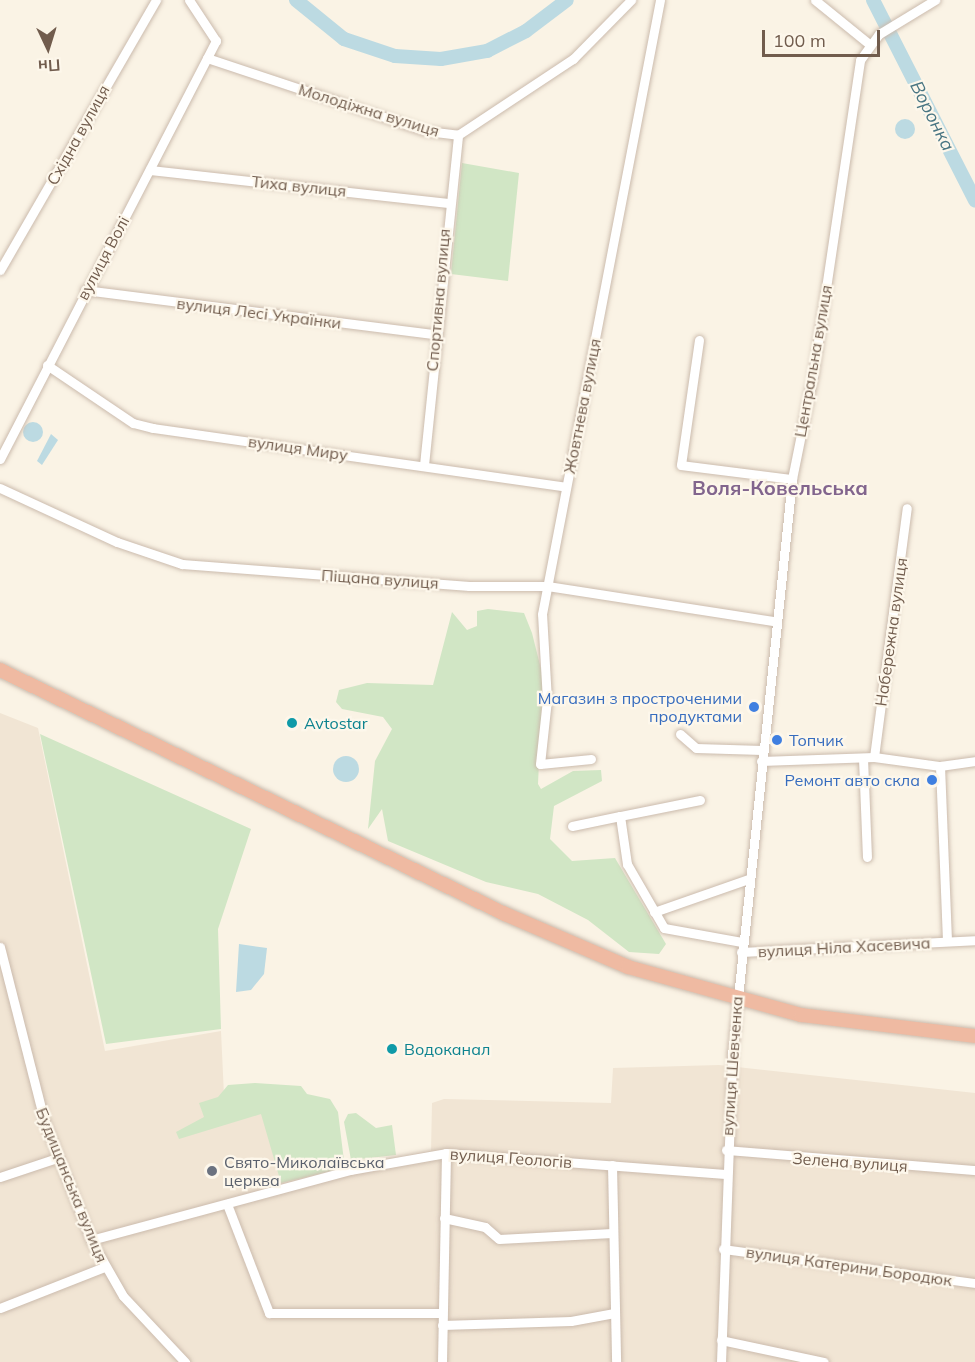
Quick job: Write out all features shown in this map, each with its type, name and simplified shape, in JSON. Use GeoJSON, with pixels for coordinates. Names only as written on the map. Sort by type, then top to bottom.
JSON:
{"type":"FeatureCollection","features":[{"type":"Feature","properties":{"kind":"highway"},"geometry":{"type":"LineString","coordinates":[[0,670],[565,941],[737,1001],[861,1024],[975,1036]]}},
{"type":"Feature","properties":{"kind":"street","name":"Східна вулиця"},"geometry":{"type":"LineString","coordinates":[[0,270],[156,0]]}},
{"type":"Feature","properties":{"kind":"street","name":"вулиця Волі"},"geometry":{"type":"LineString","coordinates":[[0,459],[85,290],[216,41],[213,31],[189,0]]}},
{"type":"Feature","properties":{"kind":"street","name":"Молодіжна вулиця"},"geometry":{"type":"LineString","coordinates":[[207,58],[427,131],[458,135],[573,59],[632,0]]}},
{"type":"Feature","properties":{"kind":"street","name":"Жовтнева вулиця"},"geometry":{"type":"LineString","coordinates":[[591,759],[540,764],[547,700],[542,626],[547,586],[660,0]]}},
{"type":"Feature","properties":{"kind":"street"},"geometry":{"type":"LineString","coordinates":[[815,0],[868,43],[894,24],[935,0]]}},
{"type":"Feature","properties":{"kind":"street","name":"Центральна вулиця"},"geometry":{"type":"LineString","coordinates":[[760,771],[773,621],[792,479],[813,375],[851,108],[868,43]]}},
{"type":"Feature","properties":{"kind":"street","name":"Спортивна вулиця"},"geometry":{"type":"LineString","coordinates":[[424,465],[434,334],[458,135]]}},
{"type":"Feature","properties":{"kind":"street","name":"Тиха вулиця"},"geometry":{"type":"LineString","coordinates":[[150,170],[448,203]]}},
{"type":"Feature","properties":{"kind":"street","name":"вулиця Лесі Українки"},"geometry":{"type":"LineString","coordinates":[[85,290],[434,334]]}},
{"type":"Feature","properties":{"kind":"street"},"geometry":{"type":"LineString","coordinates":[[699,340],[681,465],[792,479]]}},
{"type":"Feature","properties":{"kind":"street","name":"вулиця Миру"},"geometry":{"type":"LineString","coordinates":[[47,365],[134,423],[153,428],[566,487]]}},
{"type":"Feature","properties":{"kind":"street","name":"Піщана вулиця"},"geometry":{"type":"LineString","coordinates":[[0,488],[117,542],[182,564],[469,586],[547,586],[773,621]]}},
{"type":"Feature","properties":{"kind":"street","name":"Набережна вулиця"},"geometry":{"type":"LineString","coordinates":[[874,757],[907,508]]}},
{"type":"Feature","properties":{"kind":"street"},"geometry":{"type":"LineString","coordinates":[[680,734],[696,748],[762,750]]}},
{"type":"Feature","properties":{"kind":"street"},"geometry":{"type":"LineString","coordinates":[[761,761],[874,757],[940,766],[975,761]]}},
{"type":"Feature","properties":{"kind":"street"},"geometry":{"type":"LineString","coordinates":[[862,758],[867,857]]}},
{"type":"Feature","properties":{"kind":"street","name":"вулиця Ніла Хасевича"},"geometry":{"type":"LineString","coordinates":[[940,766],[947,941]]}},
{"type":"Feature","properties":{"kind":"street","name":"вулиця Шевченка"},"geometry":{"type":"LineString","coordinates":[[721,1362],[724,1174],[741,952],[760,771]]}},
{"type":"Feature","properties":{"kind":"street"},"geometry":{"type":"LineString","coordinates":[[572,826],[700,800]]}},
{"type":"Feature","properties":{"kind":"street"},"geometry":{"type":"LineString","coordinates":[[620,816],[627,864],[654,912],[676,934],[742,942]]}},
{"type":"Feature","properties":{"kind":"street"},"geometry":{"type":"LineString","coordinates":[[654,912],[748,879]]}},
{"type":"Feature","properties":{"kind":"street","name":"вулиця Ніла Хасевича"},"geometry":{"type":"LineString","coordinates":[[741,952],[975,940]]}},
{"type":"Feature","properties":{"kind":"street","name":"Будищанська вулиця"},"geometry":{"type":"LineString","coordinates":[[0,947],[57,1158],[91,1240],[104,1267],[123,1296],[185,1362]]}},
{"type":"Feature","properties":{"kind":"street","name":"Зелена вулиця"},"geometry":{"type":"LineString","coordinates":[[726,1150],[975,1170]]}},
{"type":"Feature","properties":{"kind":"street"},"geometry":{"type":"LineString","coordinates":[[442,1362],[446,1153]]}},
{"type":"Feature","properties":{"kind":"street","name":"вулиця Геологів"},"geometry":{"type":"LineString","coordinates":[[91,1240],[350,1170],[446,1153],[724,1174]]}},
{"type":"Feature","properties":{"kind":"street"},"geometry":{"type":"LineString","coordinates":[[0,1177],[57,1158]]}},
{"type":"Feature","properties":{"kind":"street"},"geometry":{"type":"LineString","coordinates":[[612,1165],[616,1362]]}},
{"type":"Feature","properties":{"kind":"street"},"geometry":{"type":"LineString","coordinates":[[227,1204],[269,1313],[442,1313]]}},
{"type":"Feature","properties":{"kind":"street"},"geometry":{"type":"LineString","coordinates":[[444,1218],[485,1227],[499,1239],[612,1233]]}},
{"type":"Feature","properties":{"kind":"street","name":"вулиця Катерини Бородюк"},"geometry":{"type":"LineString","coordinates":[[723,1249],[975,1283]]}},
{"type":"Feature","properties":{"kind":"street"},"geometry":{"type":"LineString","coordinates":[[0,1308],[104,1267]]}},
{"type":"Feature","properties":{"kind":"street"},"geometry":{"type":"LineString","coordinates":[[442,1325],[571,1321],[614,1313]]}},
{"type":"Feature","properties":{"kind":"street"},"geometry":{"type":"LineString","coordinates":[[721,1340],[824,1362]]}},
{"type":"Feature","properties":{"kind":"shaded area"},"geometry":{"type":"Polygon","coordinates":[[[0,713],[38,728],[105,1051],[221,1031],[225,1117],[264,1105],[287,1178],[431,1151],[432,1103],[444,1099],[611,1103],[613,1068],[719,1065],[975,1093],[975,1362],[0,1362],[0,713]]]}},
{"type":"Feature","properties":{"kind":"green space"},"geometry":{"type":"Polygon","coordinates":[[[462,163],[519,173],[508,281],[451,274],[462,163]]]}},
{"type":"Feature","properties":{"kind":"green space"},"geometry":{"type":"Polygon","coordinates":[[[488,609],[524,613],[532,633],[543,677],[538,784],[541,789],[573,771],[601,770],[602,781],[554,806],[550,839],[572,861],[615,858],[666,944],[659,954],[629,952],[588,920],[538,894],[486,882],[388,841],[382,809],[368,829],[375,761],[392,729],[383,717],[342,709],[336,702],[339,690],[367,683],[433,685],[452,612],[467,630],[477,626],[477,611],[488,609]]]}},
{"type":"Feature","properties":{"kind":"green space"},"geometry":{"type":"Polygon","coordinates":[[[40,734],[251,829],[218,929],[221,1029],[106,1044],[40,734]]]}},
{"type":"Feature","properties":{"kind":"green space"},"geometry":{"type":"Polygon","coordinates":[[[255,1083],[301,1086],[307,1094],[330,1099],[338,1112],[344,1161],[339,1169],[281,1183],[261,1114],[179,1139],[176,1132],[204,1117],[199,1103],[218,1097],[228,1085],[255,1083]]]}},
{"type":"Feature","properties":{"kind":"green space"},"geometry":{"type":"Polygon","coordinates":[[[356,1113],[376,1128],[392,1125],[396,1155],[351,1160],[344,1122],[348,1114],[356,1113]]]}},
{"type":"Feature","properties":{"kind":"water"},"geometry":{"type":"Polygon","coordinates":[[[905,119],[912,122],[915,129],[912,136],[905,139],[898,136],[895,129],[898,122],[905,119]]]}},
{"type":"Feature","properties":{"kind":"water"},"geometry":{"type":"Polygon","coordinates":[[[33,422],[40,425],[43,432],[40,439],[33,442],[26,439],[23,432],[26,425],[33,422]]]}},
{"type":"Feature","properties":{"kind":"water"},"geometry":{"type":"Polygon","coordinates":[[[51,434],[58,440],[42,465],[37,461],[51,434]]]}},
{"type":"Feature","properties":{"kind":"water"},"geometry":{"type":"Polygon","coordinates":[[[346,756],[355,760],[359,769],[355,778],[346,782],[337,778],[333,769],[337,760],[346,756]]]}},
{"type":"Feature","properties":{"kind":"water"},"geometry":{"type":"Polygon","coordinates":[[[239,944],[267,948],[264,974],[251,990],[236,992],[239,944]]]}},
{"type":"Feature","properties":{"kind":"waterway","name":"Воронка"},"geometry":{"type":"LineString","coordinates":[[296,0],[344,39],[395,56],[441,59],[487,51],[526,31],[567,0]]}},
{"type":"Feature","properties":{"kind":"waterway","name":"Воронка"},"geometry":{"type":"LineString","coordinates":[[873,0],[975,200]]}},
{"type":"Feature","properties":{"kind":"place","name":"Магазин з простроченими продуктами"},"geometry":{"type":"Point","coordinates":[754,707]}},
{"type":"Feature","properties":{"kind":"place","name":"Avtostar"},"geometry":{"type":"Point","coordinates":[292,723]}},
{"type":"Feature","properties":{"kind":"place","name":"Топчик"},"geometry":{"type":"Point","coordinates":[777,740]}},
{"type":"Feature","properties":{"kind":"place","name":"Ремонт авто скла"},"geometry":{"type":"Point","coordinates":[932,780]}},
{"type":"Feature","properties":{"kind":"place","name":"Водоканал"},"geometry":{"type":"Point","coordinates":[392,1049]}},
{"type":"Feature","properties":{"kind":"place","name":"Свято-Миколаївська церква"},"geometry":{"type":"Point","coordinates":[212,1171]}},
{"type":"Feature","properties":{"kind":"district","name":"Воля-Ковельська"},"geometry":{"type":"Point","coordinates":[780,487]}}]}
